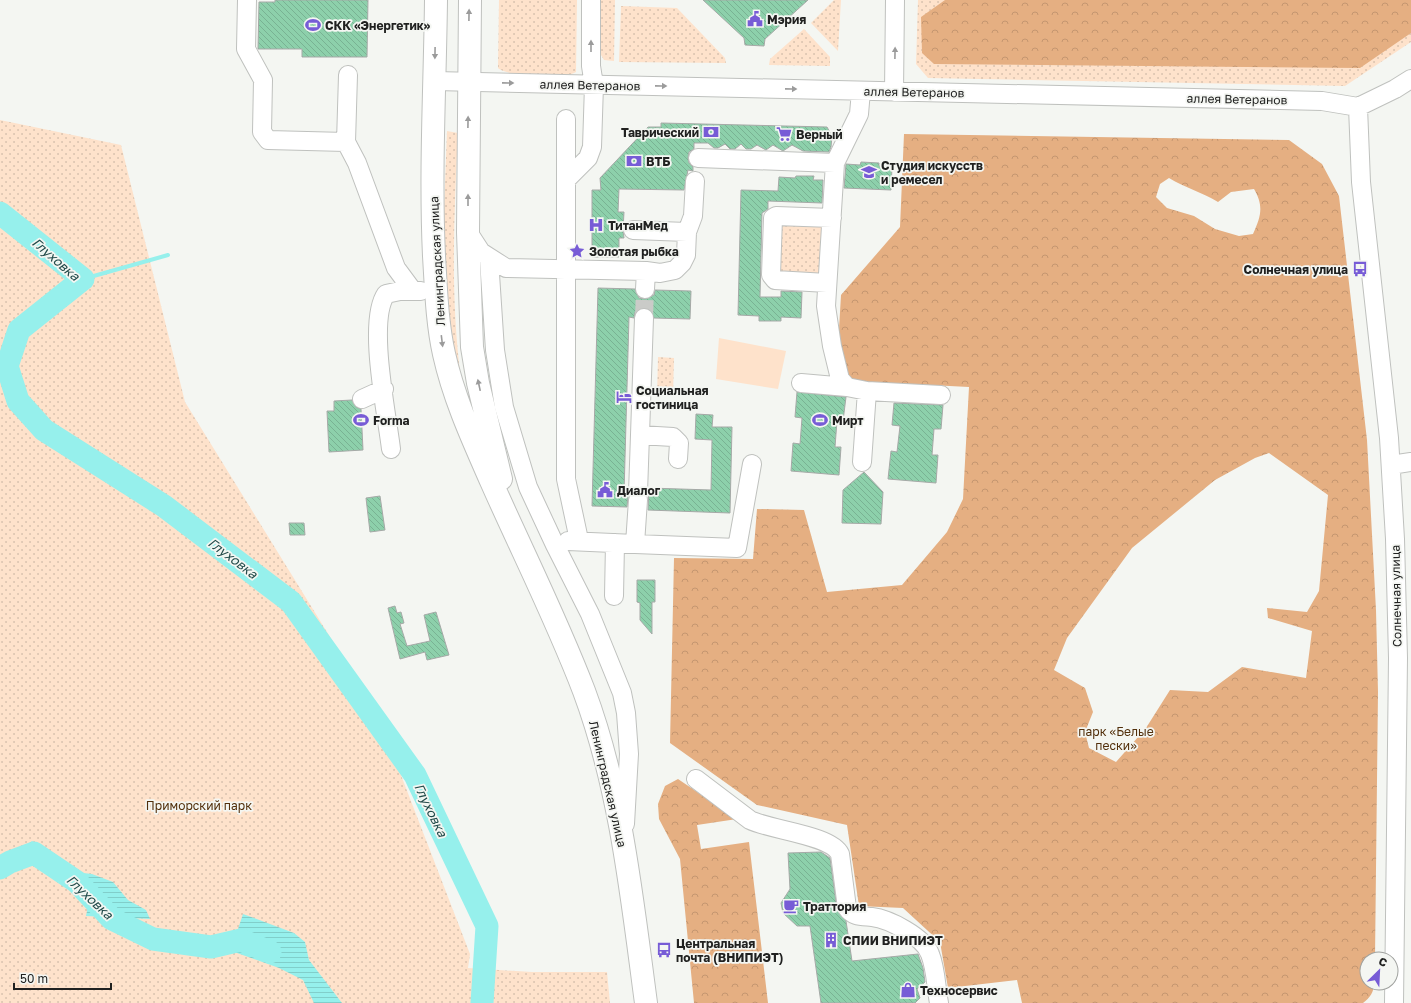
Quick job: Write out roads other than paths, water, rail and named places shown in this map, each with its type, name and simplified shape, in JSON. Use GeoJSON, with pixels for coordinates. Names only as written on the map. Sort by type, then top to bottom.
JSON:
{"type":"FeatureCollection","features":[{"type":"Feature","properties":{"kind":"main road","name":"Ленинградская улица"},"geometry":{"type":"LineString","coordinates":[[436,0],[433,185],[436,292],[443,351],[451,382],[465,423],[583,689],[594,721],[612,788],[624,852],[646,1003]]}},
{"type":"Feature","properties":{"kind":"main road","name":"Ленинградская улица"},"geometry":{"type":"LineString","coordinates":[[470,0],[468,232],[472,346],[486,416],[514,532]]}},
{"type":"Feature","properties":{"kind":"main road"},"geometry":{"type":"LineString","coordinates":[[465,423],[477,424],[483,421],[486,416]]}},
{"type":"Feature","properties":{"kind":"street"},"geometry":{"type":"LineString","coordinates":[[247,0],[246,49],[263,80],[262,132],[268,140],[346,142]]}},
{"type":"Feature","properties":{"kind":"street"},"geometry":{"type":"LineString","coordinates":[[566,180],[588,158],[592,147],[594,85],[591,66],[591,0]]}},
{"type":"Feature","properties":{"kind":"street"},"geometry":{"type":"LineString","coordinates":[[894,92],[895,0]]}},
{"type":"Feature","properties":{"kind":"street"},"geometry":{"type":"LineString","coordinates":[[348,75],[346,142],[357,163],[396,268],[413,291]]}},
{"type":"Feature","properties":{"kind":"street"},"geometry":{"type":"LineString","coordinates":[[1358,107],[1395,89],[1411,79]]}},
{"type":"Feature","properties":{"kind":"street","name":"аллея Ветеранов"},"geometry":{"type":"LineString","coordinates":[[435,81],[1322,101],[1358,107]]}},
{"type":"Feature","properties":{"kind":"street"},"geometry":{"type":"LineString","coordinates":[[847,387],[840,379],[832,346],[826,306],[827,283],[835,163],[859,114],[860,91]]}},
{"type":"Feature","properties":{"kind":"street","name":"Солнечная улица"},"geometry":{"type":"LineString","coordinates":[[1358,107],[1361,182],[1391,465],[1403,539],[1404,773],[1394,1003]]}},
{"type":"Feature","properties":{"kind":"street"},"geometry":{"type":"LineString","coordinates":[[566,119],[566,479],[579,540]]}},
{"type":"Feature","properties":{"kind":"street"},"geometry":{"type":"LineString","coordinates":[[698,158],[835,163]]}},
{"type":"Feature","properties":{"kind":"street"},"geometry":{"type":"LineString","coordinates":[[468,232],[474,244],[490,259],[506,268],[646,271],[660,273],[675,270],[682,263],[686,255],[687,232],[693,216],[695,181]]}},
{"type":"Feature","properties":{"kind":"street"},"geometry":{"type":"LineString","coordinates":[[827,283],[775,280],[771,276],[773,218],[776,216],[832,218]]}},
{"type":"Feature","properties":{"kind":"street"},"geometry":{"type":"LineString","coordinates":[[633,230],[687,232]]}},
{"type":"Feature","properties":{"kind":"street"},"geometry":{"type":"LineString","coordinates":[[490,259],[495,350],[504,407],[528,486],[555,545],[590,614],[622,693],[626,713],[629,754],[624,852]]}},
{"type":"Feature","properties":{"kind":"street"},"geometry":{"type":"LineString","coordinates":[[645,289],[646,271]]}},
{"type":"Feature","properties":{"kind":"street"},"geometry":{"type":"LineString","coordinates":[[392,449],[379,352],[377,323],[379,310],[386,294],[400,291],[436,292]]}},
{"type":"Feature","properties":{"kind":"street"},"geometry":{"type":"LineString","coordinates":[[635,544],[644,318]]}},
{"type":"Feature","properties":{"kind":"street"},"geometry":{"type":"LineString","coordinates":[[801,383],[847,387],[867,391],[941,395]]}},
{"type":"Feature","properties":{"kind":"street"},"geometry":{"type":"LineString","coordinates":[[362,399],[384,389]]}},
{"type":"Feature","properties":{"kind":"street"},"geometry":{"type":"LineString","coordinates":[[862,462],[867,391]]}},
{"type":"Feature","properties":{"kind":"street"},"geometry":{"type":"LineString","coordinates":[[640,435],[673,437],[679,443],[678,459]]}},
{"type":"Feature","properties":{"kind":"street"},"geometry":{"type":"LineString","coordinates":[[1391,465],[1411,462]]}},
{"type":"Feature","properties":{"kind":"street"},"geometry":{"type":"LineString","coordinates":[[555,545],[567,541],[579,540],[737,548],[752,464]]}},
{"type":"Feature","properties":{"kind":"street"},"geometry":{"type":"LineString","coordinates":[[614,596],[615,543]]}},
{"type":"Feature","properties":{"kind":"street"},"geometry":{"type":"LineString","coordinates":[[696,779],[750,820],[760,825],[824,841],[837,847],[840,854],[847,908],[856,916],[872,917],[892,922],[906,930],[922,944],[930,953],[938,1003]]}},
{"type":"Feature","properties":{"kind":"water"},"geometry":{"type":"Polygon","coordinates":[[[32,841],[61,858],[75,872],[92,874],[113,882],[128,900],[146,910],[150,919],[86,916],[88,906],[84,892],[68,888],[60,867],[24,847],[32,841]]]}},
{"type":"Feature","properties":{"kind":"water"},"geometry":{"type":"Polygon","coordinates":[[[243,914],[294,933],[305,942],[309,960],[342,1003],[314,1003],[303,980],[279,968],[237,953],[211,947],[241,940],[238,929],[243,914]]]}},
{"type":"Feature","properties":{"kind":"waterway","name":"Глуховка"},"geometry":{"type":"LineString","coordinates":[[0,213],[83,279],[19,330],[7,366],[18,401],[44,430],[164,506],[291,602],[415,775],[487,926],[482,1003]]}},
{"type":"Feature","properties":{"kind":"waterway"},"geometry":{"type":"LineString","coordinates":[[83,279],[168,255]]}},
{"type":"Feature","properties":{"kind":"waterway","name":"Глуховка"},"geometry":{"type":"LineString","coordinates":[[0,868],[10,862],[34,853],[77,882],[112,919],[153,939],[211,947],[241,940],[270,952]]}},
{"type":"Feature","properties":{"kind":"tunnel"},"geometry":{"type":"LineString","coordinates":[[644,318],[645,289]]}},
{"type":"Feature","properties":{"kind":"place","name":"Мэрия"},"geometry":{"type":"Point","coordinates":[755,19]}},
{"type":"Feature","properties":{"kind":"place","name":"СКК «Энергетик»"},"geometry":{"type":"Point","coordinates":[313,25]}},
{"type":"Feature","properties":{"kind":"place","name":"Таврический"},"geometry":{"type":"Point","coordinates":[711,132]}},
{"type":"Feature","properties":{"kind":"place","name":"Верный"},"geometry":{"type":"Point","coordinates":[784,134]}},
{"type":"Feature","properties":{"kind":"place","name":"ВТБ"},"geometry":{"type":"Point","coordinates":[634,161]}},
{"type":"Feature","properties":{"kind":"place","name":"Студия искусств и ремесел"},"geometry":{"type":"Point","coordinates":[869,172]}},
{"type":"Feature","properties":{"kind":"place","name":"ТитанМед"},"geometry":{"type":"Point","coordinates":[596,225]}},
{"type":"Feature","properties":{"kind":"place","name":"Золотая рыбка"},"geometry":{"type":"Point","coordinates":[577,251]}},
{"type":"Feature","properties":{"kind":"place","name":"Солнечная улица"},"geometry":{"type":"Point","coordinates":[1360,269]}},
{"type":"Feature","properties":{"kind":"place","name":"Социальная гостиница"},"geometry":{"type":"Point","coordinates":[624,397]}},
{"type":"Feature","properties":{"kind":"place","name":"Forma"},"geometry":{"type":"Point","coordinates":[361,420]}},
{"type":"Feature","properties":{"kind":"place","name":"Мирт"},"geometry":{"type":"Point","coordinates":[820,420]}},
{"type":"Feature","properties":{"kind":"place","name":"Диалог"},"geometry":{"type":"Point","coordinates":[605,490]}},
{"type":"Feature","properties":{"kind":"place","name":"Траттория"},"geometry":{"type":"Point","coordinates":[791,906]}},
{"type":"Feature","properties":{"kind":"place","name":"СПИИ ВНИПИЭТ"},"geometry":{"type":"Point","coordinates":[831,940]}},
{"type":"Feature","properties":{"kind":"place","name":"Центральная почта (ВНИПИЭТ)"},"geometry":{"type":"Point","coordinates":[664,950]}},
{"type":"Feature","properties":{"kind":"place","name":"Техносервис"},"geometry":{"type":"Point","coordinates":[908,990]}},
{"type":"Feature","properties":{"kind":"park label","name":"парк «Белые пески»"},"geometry":{"type":"Point","coordinates":[1116,738]}},
{"type":"Feature","properties":{"kind":"park label","name":"Приморский парк"},"geometry":{"type":"Point","coordinates":[199,805]}}]}
